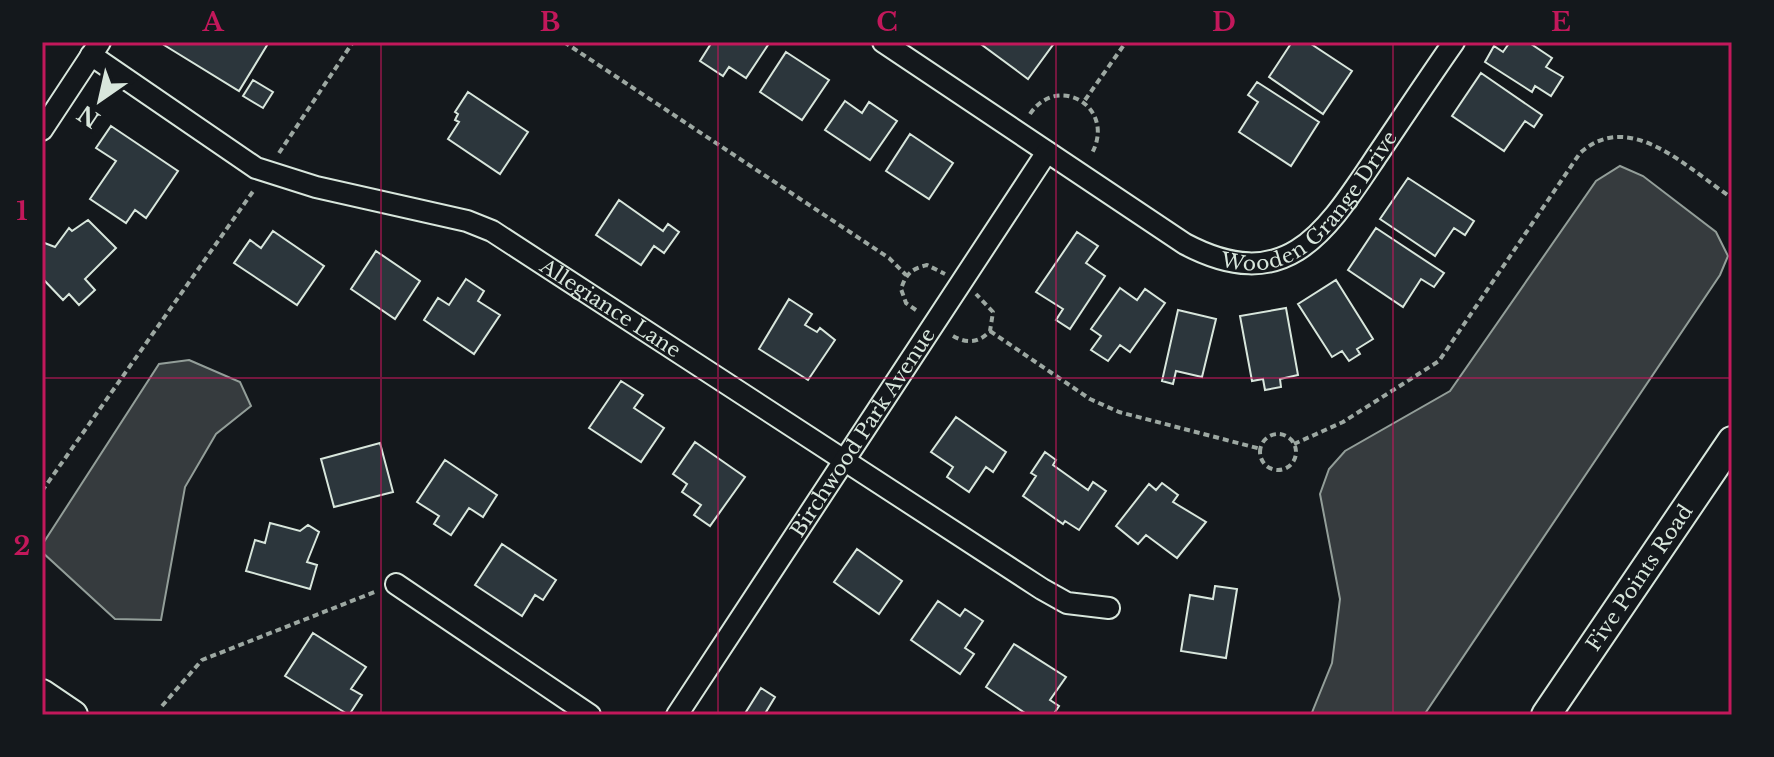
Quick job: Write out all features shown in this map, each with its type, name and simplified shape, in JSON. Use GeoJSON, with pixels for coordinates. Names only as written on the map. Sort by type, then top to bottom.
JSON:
{"type":"FeatureCollection","features":[{"type":"Feature","properties":{"kind":"street","name":"Wooden Grange Drive"},"geometry":{"type":"LineString","coordinates":[[883,42],[1206,255],[1247,263],[1281,258],[1306,246],[1333,222],[1454,42]]}},
{"type":"Feature","properties":{"kind":"street","name":"Allegiance Lane"},"geometry":{"type":"LineString","coordinates":[[95,48],[241,161],[316,187],[467,221],[492,231],[1042,589],[1067,603],[1109,608]]}},
{"type":"Feature","properties":{"kind":"street"},"geometry":{"type":"LineString","coordinates":[[42,130],[95,48]]}},
{"type":"Feature","properties":{"kind":"street","name":"Birchwood Park Avenue"},"geometry":{"type":"LineString","coordinates":[[677,715],[847,461],[1047,152]]}},
{"type":"Feature","properties":{"kind":"street","name":"Five Points Road"},"geometry":{"type":"LineString","coordinates":[[1546,715],[1732,441]]}},
{"type":"Feature","properties":{"kind":"street"},"geometry":{"type":"LineString","coordinates":[[396,584],[590,715]]}},
{"type":"Feature","properties":{"kind":"street"},"geometry":{"type":"LineString","coordinates":[[42,694],[73,715]]}},
{"type":"Feature","properties":{"kind":"path"},"geometry":{"type":"LineString","coordinates":[[42,491],[267,171],[353,42]]}},
{"type":"Feature","properties":{"kind":"path"},"geometry":{"type":"LineString","coordinates":[[564,42],[889,258],[906,275]]}},
{"type":"Feature","properties":{"kind":"path"},"geometry":{"type":"LineString","coordinates":[[1085,100],[1126,42]]}},
{"type":"Feature","properties":{"kind":"path"},"geometry":{"type":"LineString","coordinates":[[1026,120],[1035,106],[1059,95],[1085,100],[1091,107],[1099,135],[1088,161]]}},
{"type":"Feature","properties":{"kind":"path"},"geometry":{"type":"LineString","coordinates":[[1294,444],[1343,422],[1439,361],[1580,153],[1602,136],[1621,134],[1648,142],[1732,198]]}},
{"type":"Feature","properties":{"kind":"path"},"geometry":{"type":"LineString","coordinates":[[916,310],[906,303],[901,289],[906,275],[913,268],[927,265],[947,276]]}},
{"type":"Feature","properties":{"kind":"path"},"geometry":{"type":"LineString","coordinates":[[953,336],[962,341],[974,341],[990,331],[993,312],[984,299],[974,293]]}},
{"type":"Feature","properties":{"kind":"path"},"geometry":{"type":"LineString","coordinates":[[990,331],[1090,399],[1119,412],[1261,449]]}},
{"type":"Feature","properties":{"kind":"path"},"geometry":{"type":"LineString","coordinates":[[1277,434],[1288,437],[1294,444],[1295,458],[1283,470],[1266,465],[1261,449],[1266,439],[1277,434]]}},
{"type":"Feature","properties":{"kind":"path"},"geometry":{"type":"LineString","coordinates":[[162,706],[202,660],[396,584]]}},
{"type":"Feature","properties":{"kind":"shaded area"},"geometry":{"type":"Polygon","coordinates":[[[1620,166],[1643,176],[1716,232],[1728,256],[1720,275],[1424,715],[1311,715],[1332,663],[1340,599],[1320,494],[1329,469],[1345,451],[1450,391],[1596,181],[1620,166]]]}},
{"type":"Feature","properties":{"kind":"shaded area"},"geometry":{"type":"Polygon","coordinates":[[[189,360],[240,382],[251,406],[216,434],[185,487],[161,620],[115,619],[42,552],[42,545],[159,364],[189,360]]]}},
{"type":"Feature","properties":{"kind":"building"},"geometry":{"type":"Polygon","coordinates":[[[166,42],[269,42],[239,91],[164,45],[166,42]]]}},
{"type":"Feature","properties":{"kind":"building"},"geometry":{"type":"Polygon","coordinates":[[[712,42],[770,42],[746,78],[729,67],[723,76],[700,61],[712,42]]]}},
{"type":"Feature","properties":{"kind":"building"},"geometry":{"type":"Polygon","coordinates":[[[978,42],[1055,42],[1028,79],[978,42]]]}},
{"type":"Feature","properties":{"kind":"building"},"geometry":{"type":"Polygon","coordinates":[[[1292,42],[1308,42],[1352,71],[1323,114],[1269,77],[1292,42]]]}},
{"type":"Feature","properties":{"kind":"building"},"geometry":{"type":"Polygon","coordinates":[[[1510,42],[1528,42],[1552,58],[1546,67],[1563,77],[1551,96],[1535,86],[1532,92],[1485,62],[1494,46],[1503,52],[1510,42]]]}},
{"type":"Feature","properties":{"kind":"building"},"geometry":{"type":"Polygon","coordinates":[[[786,52],[829,80],[802,120],[760,92],[786,52]]]}},
{"type":"Feature","properties":{"kind":"building"},"geometry":{"type":"Polygon","coordinates":[[[1481,73],[1542,115],[1534,127],[1525,121],[1504,151],[1452,116],[1481,73]]]}},
{"type":"Feature","properties":{"kind":"building"},"geometry":{"type":"Polygon","coordinates":[[[253,80],[273,92],[263,108],[243,96],[253,80]]]}},
{"type":"Feature","properties":{"kind":"building"},"geometry":{"type":"Polygon","coordinates":[[[1257,82],[1319,122],[1291,166],[1239,132],[1258,102],[1248,95],[1257,82]]]}},
{"type":"Feature","properties":{"kind":"building"},"geometry":{"type":"Polygon","coordinates":[[[468,92],[528,132],[500,174],[448,139],[459,122],[455,120],[458,114],[455,112],[468,92]]]}},
{"type":"Feature","properties":{"kind":"building"},"geometry":{"type":"Polygon","coordinates":[[[845,101],[862,113],[869,102],[897,121],[870,160],[825,130],[845,101]]]}},
{"type":"Feature","properties":{"kind":"building"},"geometry":{"type":"Polygon","coordinates":[[[111,126],[178,171],[146,218],[135,210],[126,223],[90,199],[116,161],[96,148],[111,126]]]}},
{"type":"Feature","properties":{"kind":"building"},"geometry":{"type":"Polygon","coordinates":[[[910,134],[953,163],[929,199],[886,171],[910,134]]]}},
{"type":"Feature","properties":{"kind":"building"},"geometry":{"type":"Polygon","coordinates":[[[1408,178],[1474,221],[1465,235],[1454,228],[1435,256],[1380,219],[1408,178]]]}},
{"type":"Feature","properties":{"kind":"building"},"geometry":{"type":"Polygon","coordinates":[[[619,200],[663,231],[668,224],[679,232],[664,253],[654,246],[641,265],[596,235],[619,200]]]}},
{"type":"Feature","properties":{"kind":"building"},"geometry":{"type":"Polygon","coordinates":[[[88,220],[116,248],[85,279],[95,290],[79,305],[69,294],[63,300],[42,278],[42,242],[55,247],[69,228],[72,231],[88,220]]]}},
{"type":"Feature","properties":{"kind":"building"},"geometry":{"type":"Polygon","coordinates":[[[1376,228],[1444,273],[1434,287],[1421,279],[1403,307],[1348,270],[1376,228]]]}},
{"type":"Feature","properties":{"kind":"building"},"geometry":{"type":"Polygon","coordinates":[[[273,231],[324,266],[297,305],[234,263],[250,240],[261,248],[273,231]]]}},
{"type":"Feature","properties":{"kind":"building"},"geometry":{"type":"Polygon","coordinates":[[[1077,232],[1098,246],[1086,263],[1105,276],[1070,329],[1056,320],[1063,309],[1036,292],[1077,232]]]}},
{"type":"Feature","properties":{"kind":"building"},"geometry":{"type":"Polygon","coordinates":[[[376,251],[420,281],[395,319],[351,289],[376,251]]]}},
{"type":"Feature","properties":{"kind":"building"},"geometry":{"type":"Polygon","coordinates":[[[466,279],[484,291],[478,301],[500,315],[474,354],[424,320],[438,298],[449,305],[466,279]]]}},
{"type":"Feature","properties":{"kind":"building"},"geometry":{"type":"Polygon","coordinates":[[[1336,280],[1373,339],[1357,349],[1360,354],[1349,361],[1342,351],[1332,357],[1298,304],[1336,280]]]}},
{"type":"Feature","properties":{"kind":"building"},"geometry":{"type":"Polygon","coordinates":[[[1120,288],[1137,300],[1145,289],[1165,303],[1130,352],[1120,345],[1108,361],[1091,350],[1101,336],[1091,329],[1120,288]]]}},
{"type":"Feature","properties":{"kind":"building"},"geometry":{"type":"Polygon","coordinates":[[[789,299],[812,314],[805,325],[817,332],[820,328],[835,340],[808,380],[759,349],[789,299]]]}},
{"type":"Feature","properties":{"kind":"building"},"geometry":{"type":"Polygon","coordinates":[[[1286,308],[1298,375],[1280,379],[1281,387],[1265,390],[1263,379],[1252,381],[1240,316],[1286,308]]]}},
{"type":"Feature","properties":{"kind":"building"},"geometry":{"type":"Polygon","coordinates":[[[1178,310],[1216,319],[1202,377],[1176,371],[1173,384],[1162,381],[1178,310]]]}},
{"type":"Feature","properties":{"kind":"building"},"geometry":{"type":"Polygon","coordinates":[[[621,381],[643,395],[634,408],[664,428],[641,462],[589,428],[621,381]]]}},
{"type":"Feature","properties":{"kind":"building"},"geometry":{"type":"Polygon","coordinates":[[[956,417],[1006,452],[993,472],[986,467],[969,492],[947,477],[953,467],[931,452],[956,417]]]}},
{"type":"Feature","properties":{"kind":"building"},"geometry":{"type":"Polygon","coordinates":[[[695,442],[745,477],[710,526],[694,515],[701,505],[682,492],[687,484],[673,474],[695,442]]]}},
{"type":"Feature","properties":{"kind":"building"},"geometry":{"type":"Polygon","coordinates":[[[380,443],[393,492],[334,507],[321,459],[380,443]]]}},
{"type":"Feature","properties":{"kind":"building"},"geometry":{"type":"Polygon","coordinates":[[[1045,452],[1056,460],[1053,465],[1088,490],[1093,482],[1106,491],[1079,530],[1065,521],[1063,524],[1023,496],[1036,476],[1031,473],[1045,452]]]}},
{"type":"Feature","properties":{"kind":"building"},"geometry":{"type":"Polygon","coordinates":[[[445,460],[497,495],[483,517],[469,508],[451,535],[434,524],[439,516],[417,502],[445,460]]]}},
{"type":"Feature","properties":{"kind":"building"},"geometry":{"type":"Polygon","coordinates":[[[1162,483],[1178,495],[1173,502],[1206,522],[1177,558],[1146,535],[1138,544],[1116,526],[1149,484],[1156,490],[1162,483]]]}},
{"type":"Feature","properties":{"kind":"building"},"geometry":{"type":"Polygon","coordinates":[[[270,523],[300,531],[308,525],[319,532],[307,562],[317,565],[310,589],[246,571],[255,540],[265,543],[270,523]]]}},
{"type":"Feature","properties":{"kind":"building"},"geometry":{"type":"Polygon","coordinates":[[[502,544],[556,580],[543,600],[535,595],[522,616],[475,585],[502,544]]]}},
{"type":"Feature","properties":{"kind":"building"},"geometry":{"type":"Polygon","coordinates":[[[857,549],[902,581],[879,614],[834,582],[857,549]]]}},
{"type":"Feature","properties":{"kind":"building"},"geometry":{"type":"Polygon","coordinates":[[[1215,586],[1237,589],[1226,658],[1181,651],[1190,595],[1213,599],[1215,586]]]}},
{"type":"Feature","properties":{"kind":"building"},"geometry":{"type":"Polygon","coordinates":[[[938,601],[960,616],[965,609],[983,621],[965,648],[974,654],[960,674],[911,640],[938,601]]]}},
{"type":"Feature","properties":{"kind":"building"},"geometry":{"type":"Polygon","coordinates":[[[313,633],[366,667],[351,689],[362,695],[349,715],[285,676],[313,633]]]}},
{"type":"Feature","properties":{"kind":"building"},"geometry":{"type":"Polygon","coordinates":[[[1014,644],[1066,677],[1050,700],[1059,706],[1053,715],[1028,715],[986,687],[1014,644]]]}},
{"type":"Feature","properties":{"kind":"building"},"geometry":{"type":"Polygon","coordinates":[[[761,688],[775,697],[766,712],[771,715],[744,715],[761,688]]]}}]}
